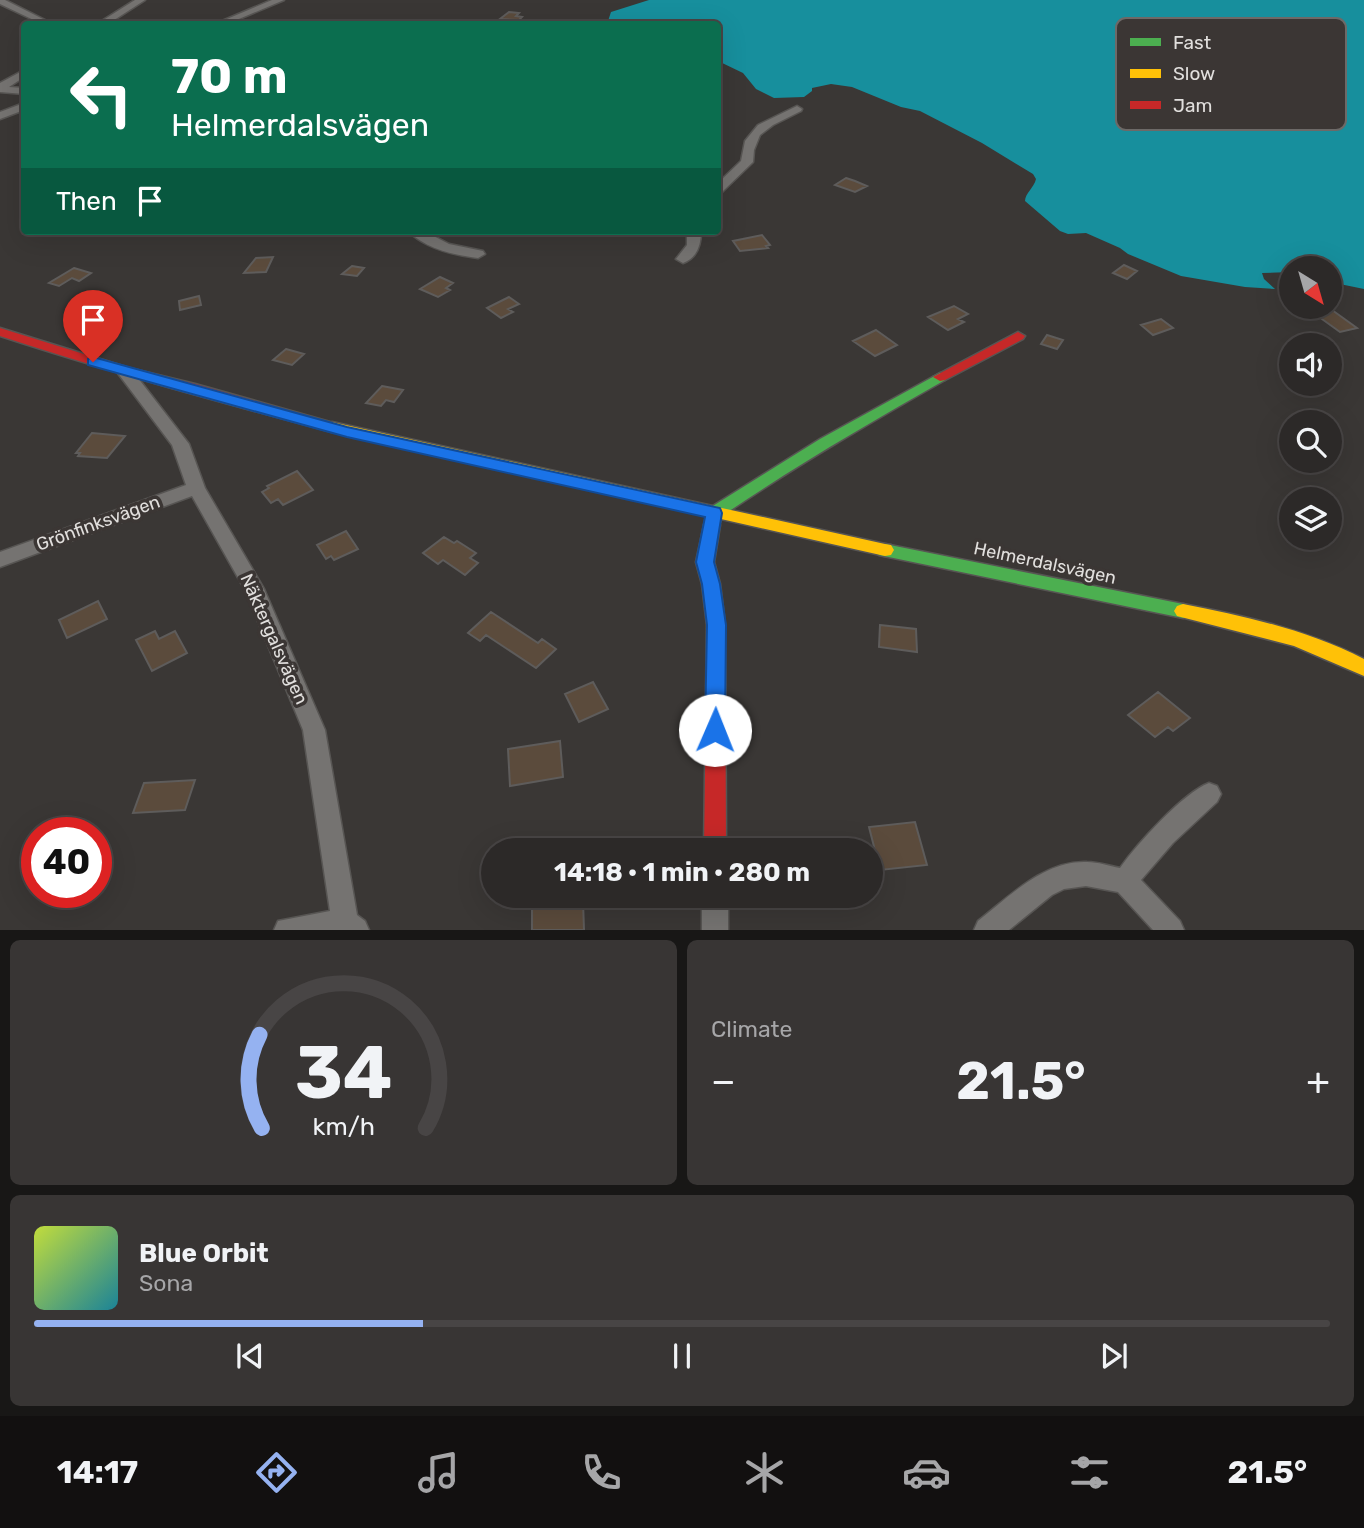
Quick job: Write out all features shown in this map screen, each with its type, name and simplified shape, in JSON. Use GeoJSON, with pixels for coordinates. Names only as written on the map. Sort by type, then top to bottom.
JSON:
{"type":"FeatureCollection","features":[{"type":"Feature","properties":{"kind":"street"},"geometry":{"type":"LineString","coordinates":[[107,21],[141,0]]}},
{"type":"Feature","properties":{"kind":"street"},"geometry":{"type":"LineString","coordinates":[[228,21],[280,0]]}},
{"type":"Feature","properties":{"kind":"street"},"geometry":{"type":"LineString","coordinates":[[0,1],[42,21]]}},
{"type":"Feature","properties":{"kind":"street"},"geometry":{"type":"LineString","coordinates":[[0,89],[21,75]]}},
{"type":"Feature","properties":{"kind":"street"},"geometry":{"type":"LineString","coordinates":[[0,89],[21,91]]}},
{"type":"Feature","properties":{"kind":"street"},"geometry":{"type":"LineString","coordinates":[[0,116],[21,107]]}},
{"type":"Feature","properties":{"kind":"street"},"geometry":{"type":"LineString","coordinates":[[721,186],[747,162],[747,147],[753,134],[771,120],[797,109]]}},
{"type":"Feature","properties":{"kind":"street"},"geometry":{"type":"LineString","coordinates":[[420,235],[432,244],[452,251],[478,254]]}},
{"type":"Feature","properties":{"kind":"street"},"geometry":{"type":"LineString","coordinates":[[683,259],[694,246],[694,235]]}},
{"type":"Feature","properties":{"kind":"street","name":"Helmerdalsvägen"},"geometry":{"type":"LineString","coordinates":[[0,332],[125,372],[190,387],[347,432],[714,513],[1253,625],[1348,659],[1364,668]]}},
{"type":"Feature","properties":{"kind":"street"},"geometry":{"type":"LineString","coordinates":[[715,838],[716,625],[711,584],[705,562],[714,513],[772,472],[918,388],[1018,337]]}},
{"type":"Feature","properties":{"kind":"street","name":"Näktergalsvägen"},"geometry":{"type":"LineString","coordinates":[[125,372],[180,444],[196,488],[254,589],[314,730],[351,926]]}},
{"type":"Feature","properties":{"kind":"street","name":"Grönfinksvägen"},"geometry":{"type":"LineString","coordinates":[[0,560],[196,488]]}},
{"type":"Feature","properties":{"kind":"street"},"geometry":{"type":"LineString","coordinates":[[1125,881],[1137,864],[1172,827],[1209,794]]}},
{"type":"Feature","properties":{"kind":"street"},"geometry":{"type":"LineString","coordinates":[[987,929],[1043,886],[1063,877],[1086,874],[1125,881],[1171,929]]}},
{"type":"Feature","properties":{"kind":"street"},"geometry":{"type":"LineString","coordinates":[[715,908],[715,929]]}},
{"type":"Feature","properties":{"kind":"street"},"geometry":{"type":"LineString","coordinates":[[287,929],[351,926]]}},
{"type":"Feature","properties":{"kind":"water"},"geometry":{"type":"Polygon","coordinates":[[[649,0],[1364,0],[1364,289],[1342,284],[1342,256],[1279,256],[1279,272],[1262,273],[1264,279],[1275,289],[1245,287],[1181,276],[1086,233],[1068,234],[1060,231],[1025,201],[1036,179],[1033,174],[982,143],[920,111],[901,107],[852,87],[831,84],[812,88],[804,97],[774,98],[756,89],[743,73],[721,62],[721,21],[608,21],[611,12],[649,0]]]}},
{"type":"Feature","properties":{"kind":"building"},"geometry":{"type":"Polygon","coordinates":[[[509,12],[519,13],[516,16],[522,17],[519,20],[500,19],[509,12]]]}},
{"type":"Feature","properties":{"kind":"building"},"geometry":{"type":"Polygon","coordinates":[[[846,178],[867,186],[855,192],[835,185],[846,178]]]}},
{"type":"Feature","properties":{"kind":"building"},"geometry":{"type":"Polygon","coordinates":[[[762,235],[770,245],[766,246],[768,248],[740,251],[733,241],[762,235]]]}},
{"type":"Feature","properties":{"kind":"building"},"geometry":{"type":"Polygon","coordinates":[[[273,257],[266,272],[244,273],[256,258],[273,257]]]}},
{"type":"Feature","properties":{"kind":"building"},"geometry":{"type":"Polygon","coordinates":[[[1124,265],[1137,271],[1127,279],[1113,273],[1124,265]]]}},
{"type":"Feature","properties":{"kind":"building"},"geometry":{"type":"Polygon","coordinates":[[[352,266],[364,268],[357,276],[342,274],[352,266]]]}},
{"type":"Feature","properties":{"kind":"building"},"geometry":{"type":"Polygon","coordinates":[[[74,268],[91,273],[79,281],[72,278],[59,286],[49,283],[74,268]]]}},
{"type":"Feature","properties":{"kind":"building"},"geometry":{"type":"Polygon","coordinates":[[[440,277],[453,283],[446,288],[450,290],[438,297],[420,289],[440,277]]]}},
{"type":"Feature","properties":{"kind":"building"},"geometry":{"type":"Polygon","coordinates":[[[199,296],[201,305],[180,310],[179,301],[199,296]]]}},
{"type":"Feature","properties":{"kind":"building"},"geometry":{"type":"Polygon","coordinates":[[[509,297],[519,304],[508,309],[513,312],[501,318],[487,308],[509,297]]]}},
{"type":"Feature","properties":{"kind":"building"},"geometry":{"type":"Polygon","coordinates":[[[954,306],[968,314],[958,319],[964,322],[948,330],[928,317],[954,306]]]}},
{"type":"Feature","properties":{"kind":"building"},"geometry":{"type":"Polygon","coordinates":[[[1342,317],[1357,328],[1340,332],[1322,319],[1342,317]]]}},
{"type":"Feature","properties":{"kind":"building"},"geometry":{"type":"Polygon","coordinates":[[[1161,319],[1173,328],[1153,335],[1141,325],[1161,319]]]}},
{"type":"Feature","properties":{"kind":"building"},"geometry":{"type":"Polygon","coordinates":[[[876,330],[897,345],[875,356],[853,341],[876,330]]]}},
{"type":"Feature","properties":{"kind":"building"},"geometry":{"type":"Polygon","coordinates":[[[1047,335],[1063,340],[1057,349],[1041,344],[1047,335]]]}},
{"type":"Feature","properties":{"kind":"building"},"geometry":{"type":"Polygon","coordinates":[[[286,349],[304,354],[292,365],[273,360],[286,349]]]}},
{"type":"Feature","properties":{"kind":"building"},"geometry":{"type":"Polygon","coordinates":[[[382,386],[403,390],[394,402],[386,400],[381,406],[366,403],[382,386]]]}},
{"type":"Feature","properties":{"kind":"building"},"geometry":{"type":"Polygon","coordinates":[[[92,433],[125,436],[107,458],[78,456],[80,453],[76,453],[92,433]]]}},
{"type":"Feature","properties":{"kind":"building"},"geometry":{"type":"Polygon","coordinates":[[[297,471],[313,490],[283,505],[278,499],[271,503],[262,492],[269,488],[267,486],[297,471]]]}},
{"type":"Feature","properties":{"kind":"building"},"geometry":{"type":"Polygon","coordinates":[[[346,531],[358,549],[334,560],[331,556],[326,559],[317,545],[346,531]]]}},
{"type":"Feature","properties":{"kind":"building"},"geometry":{"type":"Polygon","coordinates":[[[444,537],[454,543],[457,541],[476,553],[470,558],[478,563],[465,575],[443,560],[438,564],[423,553],[444,537]]]}},
{"type":"Feature","properties":{"kind":"building"},"geometry":{"type":"Polygon","coordinates":[[[98,601],[107,619],[67,638],[59,620],[98,601]]]}},
{"type":"Feature","properties":{"kind":"building"},"geometry":{"type":"Polygon","coordinates":[[[491,612],[538,643],[542,639],[556,649],[536,668],[486,635],[480,641],[468,633],[491,612]]]}},
{"type":"Feature","properties":{"kind":"building"},"geometry":{"type":"Polygon","coordinates":[[[880,625],[916,629],[917,652],[879,647],[880,625]]]}},
{"type":"Feature","properties":{"kind":"building"},"geometry":{"type":"Polygon","coordinates":[[[155,631],[159,639],[175,631],[187,653],[152,671],[136,640],[155,631]]]}},
{"type":"Feature","properties":{"kind":"building"},"geometry":{"type":"Polygon","coordinates":[[[593,682],[608,709],[579,722],[565,694],[593,682]]]}},
{"type":"Feature","properties":{"kind":"building"},"geometry":{"type":"Polygon","coordinates":[[[1158,692],[1190,718],[1173,731],[1168,727],[1155,737],[1128,715],[1158,692]]]}},
{"type":"Feature","properties":{"kind":"building"},"geometry":{"type":"Polygon","coordinates":[[[560,741],[563,777],[510,786],[508,749],[560,741]]]}},
{"type":"Feature","properties":{"kind":"building"},"geometry":{"type":"Polygon","coordinates":[[[195,780],[185,810],[133,813],[144,783],[195,780]]]}},
{"type":"Feature","properties":{"kind":"building"},"geometry":{"type":"Polygon","coordinates":[[[915,822],[927,865],[883,870],[883,838],[872,838],[869,827],[915,822]]]}},
{"type":"Feature","properties":{"kind":"building"},"geometry":{"type":"Polygon","coordinates":[[[532,908],[583,908],[584,930],[532,930],[532,908]]]}},
{"type":"Feature","properties":{"kind":"traffic: fast"},"geometry":{"type":"LineString","coordinates":[[712,525],[714,513],[825,442],[940,377]]}},
{"type":"Feature","properties":{"kind":"traffic: fast"},"geometry":{"type":"LineString","coordinates":[[885,550],[1183,611]]}},
{"type":"Feature","properties":{"kind":"traffic: slow"},"geometry":{"type":"LineString","coordinates":[[332,427],[885,550]]}},
{"type":"Feature","properties":{"kind":"traffic: slow"},"geometry":{"type":"LineString","coordinates":[[1183,611],[1253,626],[1299,640],[1364,668]]}},
{"type":"Feature","properties":{"kind":"traffic: jam"},"geometry":{"type":"LineString","coordinates":[[0,332],[125,372],[190,387],[332,427]]}},
{"type":"Feature","properties":{"kind":"traffic: jam"},"geometry":{"type":"LineString","coordinates":[[940,377],[1018,336]]}},
{"type":"Feature","properties":{"kind":"traffic: jam"},"geometry":{"type":"LineString","coordinates":[[712,525],[705,562],[711,584],[716,625],[715,838]]}},
{"type":"Feature","properties":{"kind":"route"},"geometry":{"type":"LineString","coordinates":[[93,362],[347,432],[714,513],[705,562],[711,584],[716,625],[715,730]]}}]}
